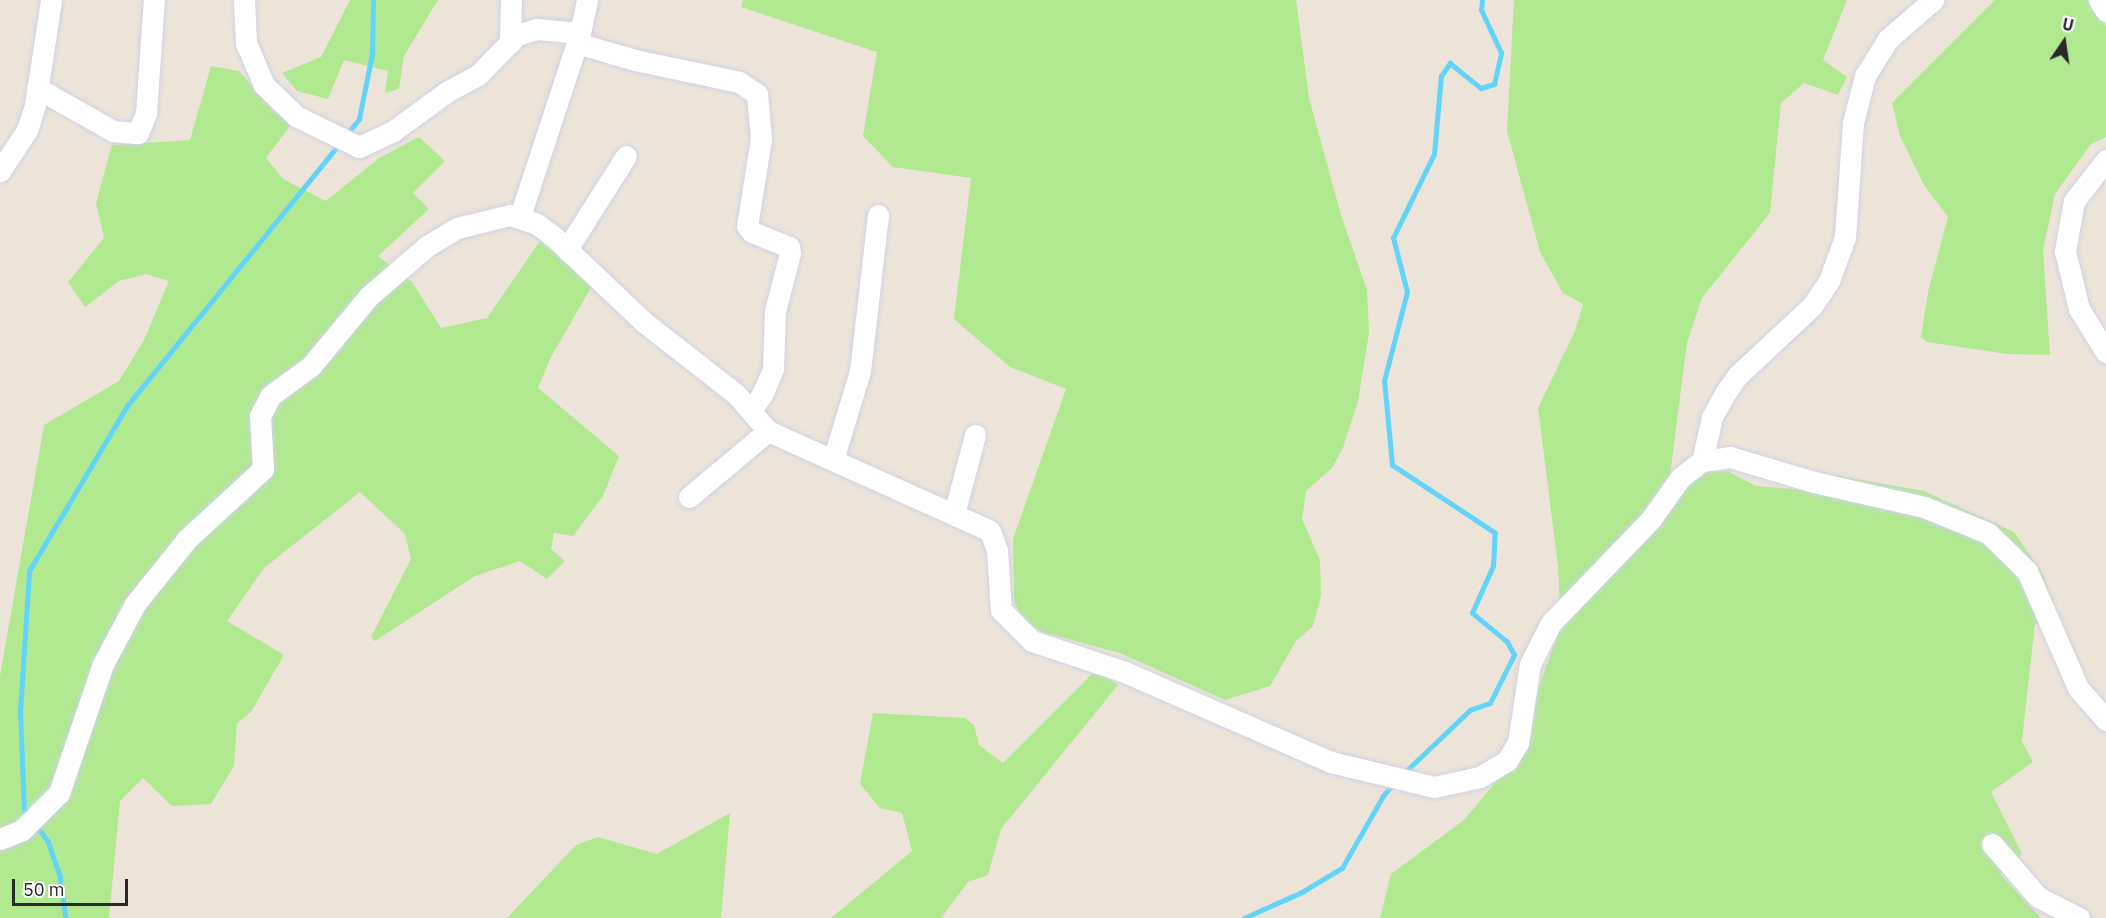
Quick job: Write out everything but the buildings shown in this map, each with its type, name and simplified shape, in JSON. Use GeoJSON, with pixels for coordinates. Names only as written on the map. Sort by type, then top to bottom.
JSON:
{"type":"FeatureCollection","features":[{"type":"Feature","properties":{"kind":"street"},"geometry":{"type":"LineString","coordinates":[[0,171],[27,130],[37,88],[51,0]]}},
{"type":"Feature","properties":{"kind":"street"},"geometry":{"type":"LineString","coordinates":[[37,88],[113,131],[138,133],[146,113],[154,0]]}},
{"type":"Feature","properties":{"kind":"street"},"geometry":{"type":"LineString","coordinates":[[244,0],[246,43],[264,85],[296,116],[330,135],[359,147],[393,131],[448,91],[478,75],[517,35],[537,29],[579,38],[635,60],[739,82],[757,94],[761,139],[747,226],[752,232],[789,247],[790,253],[775,311],[773,369],[763,393],[751,410]]}},
{"type":"Feature","properties":{"kind":"street"},"geometry":{"type":"LineString","coordinates":[[510,43],[511,0]]}},
{"type":"Feature","properties":{"kind":"street"},"geometry":{"type":"LineString","coordinates":[[520,216],[579,38],[587,0]]}},
{"type":"Feature","properties":{"kind":"street"},"geometry":{"type":"LineString","coordinates":[[1702,461],[1712,417],[1732,384],[1802,317],[1829,281],[1845,237],[1853,123],[1865,76],[1888,39],[1933,0]]}},
{"type":"Feature","properties":{"kind":"street"},"geometry":{"type":"LineString","coordinates":[[2099,0],[2106,11]]}},
{"type":"Feature","properties":{"kind":"street"},"geometry":{"type":"LineString","coordinates":[[567,249],[626,156]]}},
{"type":"Feature","properties":{"kind":"street"},"geometry":{"type":"LineString","coordinates":[[2106,160],[2074,201],[2065,251],[2079,309],[2106,352]]}},
{"type":"Feature","properties":{"kind":"street"},"geometry":{"type":"LineString","coordinates":[[833,460],[860,371],[878,215]]}},
{"type":"Feature","properties":{"kind":"street"},"geometry":{"type":"LineString","coordinates":[[0,839],[30,824],[59,793],[102,664],[125,619],[186,539],[263,469],[260,416],[270,396],[311,366],[369,296],[427,246],[457,228],[501,216],[520,216],[537,224],[567,249],[645,323],[751,410],[768,431],[990,531],[997,550],[1001,610],[1032,641],[1125,672],[1311,754],[1387,778],[1434,787],[1467,781],[1507,761],[1520,735],[1530,664],[1551,623],[1650,519],[1680,477],[1702,461],[1730,456],[1814,482],[1935,510],[1988,533],[2027,571],[2079,688],[2106,720]]}},
{"type":"Feature","properties":{"kind":"street"},"geometry":{"type":"LineString","coordinates":[[689,497],[768,431]]}},
{"type":"Feature","properties":{"kind":"street"},"geometry":{"type":"LineString","coordinates":[[954,514],[975,435]]}},
{"type":"Feature","properties":{"kind":"street"},"geometry":{"type":"LineString","coordinates":[[1992,844],[2038,897],[2079,918]]}},
{"type":"Feature","properties":{"kind":"green space"},"geometry":{"type":"Polygon","coordinates":[[[350,0],[438,0],[404,56],[399,89],[385,93],[388,71],[344,60],[328,99],[297,91],[282,73],[321,57],[350,0]]]}},
{"type":"Feature","properties":{"kind":"green space"},"geometry":{"type":"Polygon","coordinates":[[[743,0],[1296,0],[1309,98],[1341,215],[1367,290],[1369,333],[1358,401],[1343,448],[1332,468],[1306,491],[1302,519],[1320,560],[1321,596],[1313,626],[1296,641],[1270,686],[1225,700],[1120,653],[1042,632],[1023,621],[1014,601],[1013,539],[1066,389],[1010,367],[954,319],[971,178],[893,167],[863,136],[877,52],[741,7],[743,0]]]}},
{"type":"Feature","properties":{"kind":"green space"},"geometry":{"type":"Polygon","coordinates":[[[1514,0],[1847,0],[1823,60],[1847,77],[1838,95],[1804,83],[1781,103],[1770,213],[1702,298],[1687,343],[1670,475],[1727,471],[1756,486],[1815,491],[1834,475],[1924,491],[2014,532],[2044,576],[2059,626],[2035,623],[2022,741],[2033,762],[1991,792],[2022,854],[2000,874],[2041,918],[1380,918],[1391,874],[1464,820],[1530,741],[1539,686],[1561,626],[1558,567],[1538,408],[1575,331],[1583,304],[1563,293],[1540,252],[1507,131],[1514,0]]]}},
{"type":"Feature","properties":{"kind":"green space"},"geometry":{"type":"Polygon","coordinates":[[[1995,0],[2087,0],[2106,26],[2106,137],[2091,144],[2055,194],[2043,250],[2050,355],[2007,354],[1927,342],[1921,337],[1928,292],[1948,217],[1924,185],[1900,136],[1892,103],[1995,0]]]}},
{"type":"Feature","properties":{"kind":"green space"},"geometry":{"type":"Polygon","coordinates":[[[211,66],[239,71],[274,112],[293,122],[266,158],[283,179],[326,201],[379,158],[419,137],[445,161],[413,193],[429,209],[378,256],[412,282],[441,328],[487,318],[540,241],[592,286],[551,357],[538,388],[619,456],[603,496],[573,536],[554,533],[551,549],[565,561],[547,579],[520,561],[475,576],[375,641],[371,637],[411,559],[405,534],[360,492],[264,568],[227,621],[284,655],[251,712],[237,723],[234,766],[211,804],[172,806],[143,778],[120,801],[109,918],[0,918],[0,676],[44,425],[119,381],[144,340],[169,281],[146,274],[119,281],[85,307],[68,282],[104,238],[96,203],[112,145],[190,140],[211,66]]]}},
{"type":"Feature","properties":{"kind":"green space"},"geometry":{"type":"Polygon","coordinates":[[[1096,670],[1118,685],[1001,829],[988,875],[968,882],[941,918],[831,918],[912,851],[902,813],[880,808],[860,784],[873,713],[965,718],[974,725],[979,745],[1003,763],[1096,670]]]}},
{"type":"Feature","properties":{"kind":"green space"},"geometry":{"type":"Polygon","coordinates":[[[730,813],[721,918],[507,918],[576,845],[598,837],[657,854],[730,813]]]}},
{"type":"Feature","properties":{"kind":"waterway"},"geometry":{"type":"LineString","coordinates":[[347,134],[359,119],[372,54],[373,0]]}},
{"type":"Feature","properties":{"kind":"waterway"},"geometry":{"type":"LineString","coordinates":[[1404,773],[1470,710],[1490,703],[1514,655],[1507,642],[1472,613],[1493,566],[1495,533],[1392,465],[1384,381],[1407,292],[1393,238],[1434,154],[1441,76],[1450,63],[1481,88],[1494,84],[1501,53],[1481,10],[1482,0]]}},
{"type":"Feature","properties":{"kind":"waterway"},"geometry":{"type":"LineString","coordinates":[[29,816],[24,811],[20,712],[29,571],[127,406],[340,143]]}},
{"type":"Feature","properties":{"kind":"waterway"},"geometry":{"type":"LineString","coordinates":[[1244,918],[1302,892],[1342,868],[1383,796],[1394,783]]}},
{"type":"Feature","properties":{"kind":"waterway"},"geometry":{"type":"LineString","coordinates":[[36,825],[48,841],[60,876],[66,918]]}}]}
